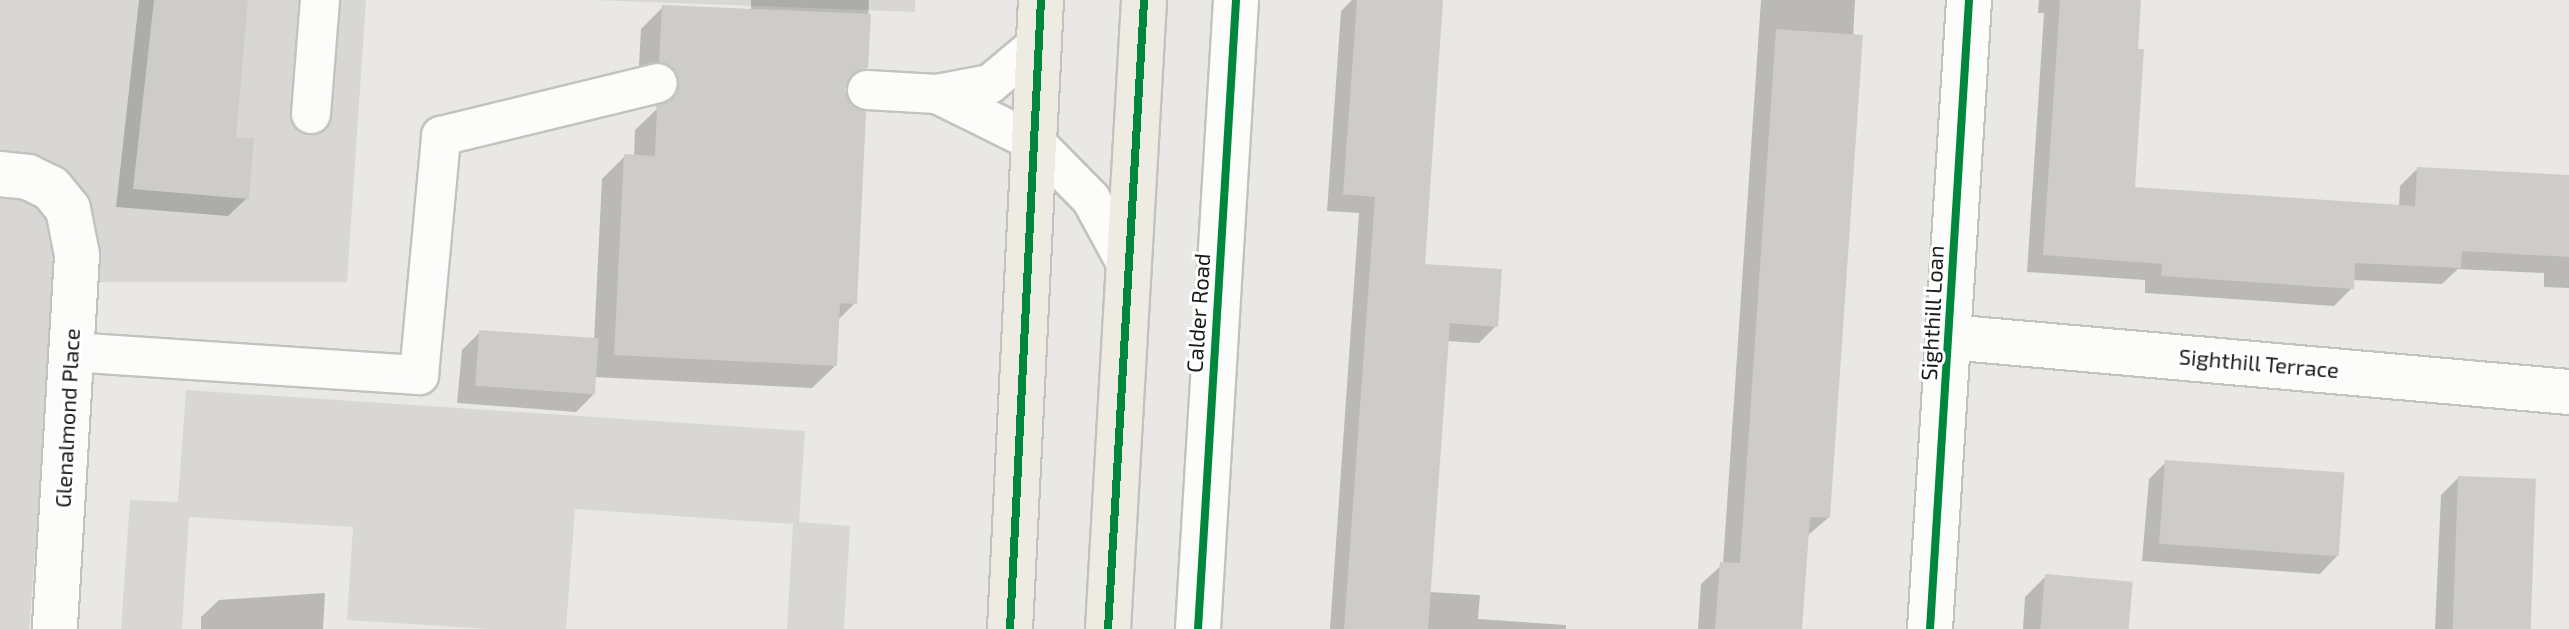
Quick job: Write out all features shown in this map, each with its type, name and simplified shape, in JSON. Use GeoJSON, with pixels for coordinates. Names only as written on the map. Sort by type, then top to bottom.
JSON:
{"type":"FeatureCollection","features":[{"type":"Feature","properties":{"kind":"main road"},"geometry":{"type":"LineString","coordinates":[[1108,629],[1144,0]]}},
{"type":"Feature","properties":{"kind":"main road"},"geometry":{"type":"LineString","coordinates":[[1010,629],[1041,21]]}},
{"type":"Feature","properties":{"kind":"street","name":"Calder Road"},"geometry":{"type":"LineString","coordinates":[[1198,629],[1236,0]]}},
{"type":"Feature","properties":{"kind":"street","name":"Sighthill Loan"},"geometry":{"type":"LineString","coordinates":[[1930,629],[1969,0]]}},
{"type":"Feature","properties":{"kind":"street","name":"Glenalmond Place"},"geometry":{"type":"LineString","coordinates":[[0,174],[28,177],[51,188],[68,209],[77,255],[55,629]]}},
{"type":"Feature","properties":{"kind":"street","name":"Sighthill Terrace"},"geometry":{"type":"LineString","coordinates":[[1949,337],[2569,392]]}},
{"type":"Feature","properties":{"kind":"lane"},"geometry":{"type":"LineString","coordinates":[[311,114],[320,0]]}},
{"type":"Feature","properties":{"kind":"lane"},"geometry":{"type":"LineString","coordinates":[[867,90],[937,94],[990,84],[1041,21]]}},
{"type":"Feature","properties":{"kind":"lane"},"geometry":{"type":"LineString","coordinates":[[71,352],[419,375],[441,136],[658,83]]}},
{"type":"Feature","properties":{"kind":"lane"},"geometry":{"type":"LineString","coordinates":[[937,94],[1036,143],[1091,199],[1129,269]]}},
{"type":"Feature","properties":{"kind":"shaded area"},"geometry":{"type":"Polygon","coordinates":[[[0,0],[366,0],[347,282],[57,282],[29,629],[0,629],[0,0]]]}},
{"type":"Feature","properties":{"kind":"shaded area"},"geometry":{"type":"Polygon","coordinates":[[[594,0],[915,0],[915,12],[594,0]]]}},
{"type":"Feature","properties":{"kind":"shaded area"},"geometry":{"type":"Polygon","coordinates":[[[186,390],[805,431],[799,522],[850,526],[844,629],[787,629],[793,524],[575,509],[566,629],[490,629],[347,620],[353,527],[189,517],[182,629],[121,629],[130,500],[178,502],[186,390]]]}},
{"type":"Feature","properties":{"kind":"building"},"geometry":{"type":"Polygon","coordinates":[[[154,0],[248,0],[236,137],[254,138],[249,199],[133,189],[154,0]]]}},
{"type":"Feature","properties":{"kind":"building"},"geometry":{"type":"Polygon","coordinates":[[[1357,0],[1443,0],[1425,264],[1502,269],[1498,327],[1450,323],[1428,629],[1344,629],[1375,197],[1343,194],[1357,0]]]}},
{"type":"Feature","properties":{"kind":"building"},"geometry":{"type":"Polygon","coordinates":[[[2060,0],[2141,0],[2138,49],[2144,49],[2135,187],[2415,206],[2417,167],[2569,175],[2569,257],[2462,251],[2461,268],[2355,263],[2354,289],[2161,276],[2162,264],[2043,255],[2060,0]]]}},
{"type":"Feature","properties":{"kind":"building"},"geometry":{"type":"Polygon","coordinates":[[[662,5],[871,14],[868,68],[856,71],[845,88],[848,101],[866,112],[857,304],[840,303],[837,366],[614,355],[624,154],[655,156],[657,106],[673,99],[679,88],[674,68],[659,62],[662,5]]]}},
{"type":"Feature","properties":{"kind":"building"},"geometry":{"type":"Polygon","coordinates":[[[1776,29],[1863,35],[1830,518],[1810,517],[1802,629],[1715,629],[1720,562],[1740,563],[1776,29]]]}},
{"type":"Feature","properties":{"kind":"building"},"geometry":{"type":"Polygon","coordinates":[[[479,330],[599,338],[595,394],[475,386],[479,330]]]}},
{"type":"Feature","properties":{"kind":"building"},"geometry":{"type":"Polygon","coordinates":[[[2165,460],[2345,473],[2339,556],[2159,544],[2165,460]]]}},
{"type":"Feature","properties":{"kind":"building"},"geometry":{"type":"Polygon","coordinates":[[[2458,476],[2536,479],[2531,629],[2453,629],[2458,476]]]}},
{"type":"Feature","properties":{"kind":"building"},"geometry":{"type":"Polygon","coordinates":[[[2045,574],[2133,582],[2129,629],[2040,629],[2045,574]]]}},
{"type":"Feature","properties":{"kind":"cycle path"},"geometry":{"type":"LineString","coordinates":[[1010,629],[1041,0]]}},
{"type":"Feature","properties":{"kind":"cycle path"},"geometry":{"type":"LineString","coordinates":[[1108,629],[1144,0]]}},
{"type":"Feature","properties":{"kind":"cycle path"},"geometry":{"type":"LineString","coordinates":[[1198,629],[1236,0]]}},
{"type":"Feature","properties":{"kind":"cycle path"},"geometry":{"type":"LineString","coordinates":[[1930,629],[1969,0]]}}]}
